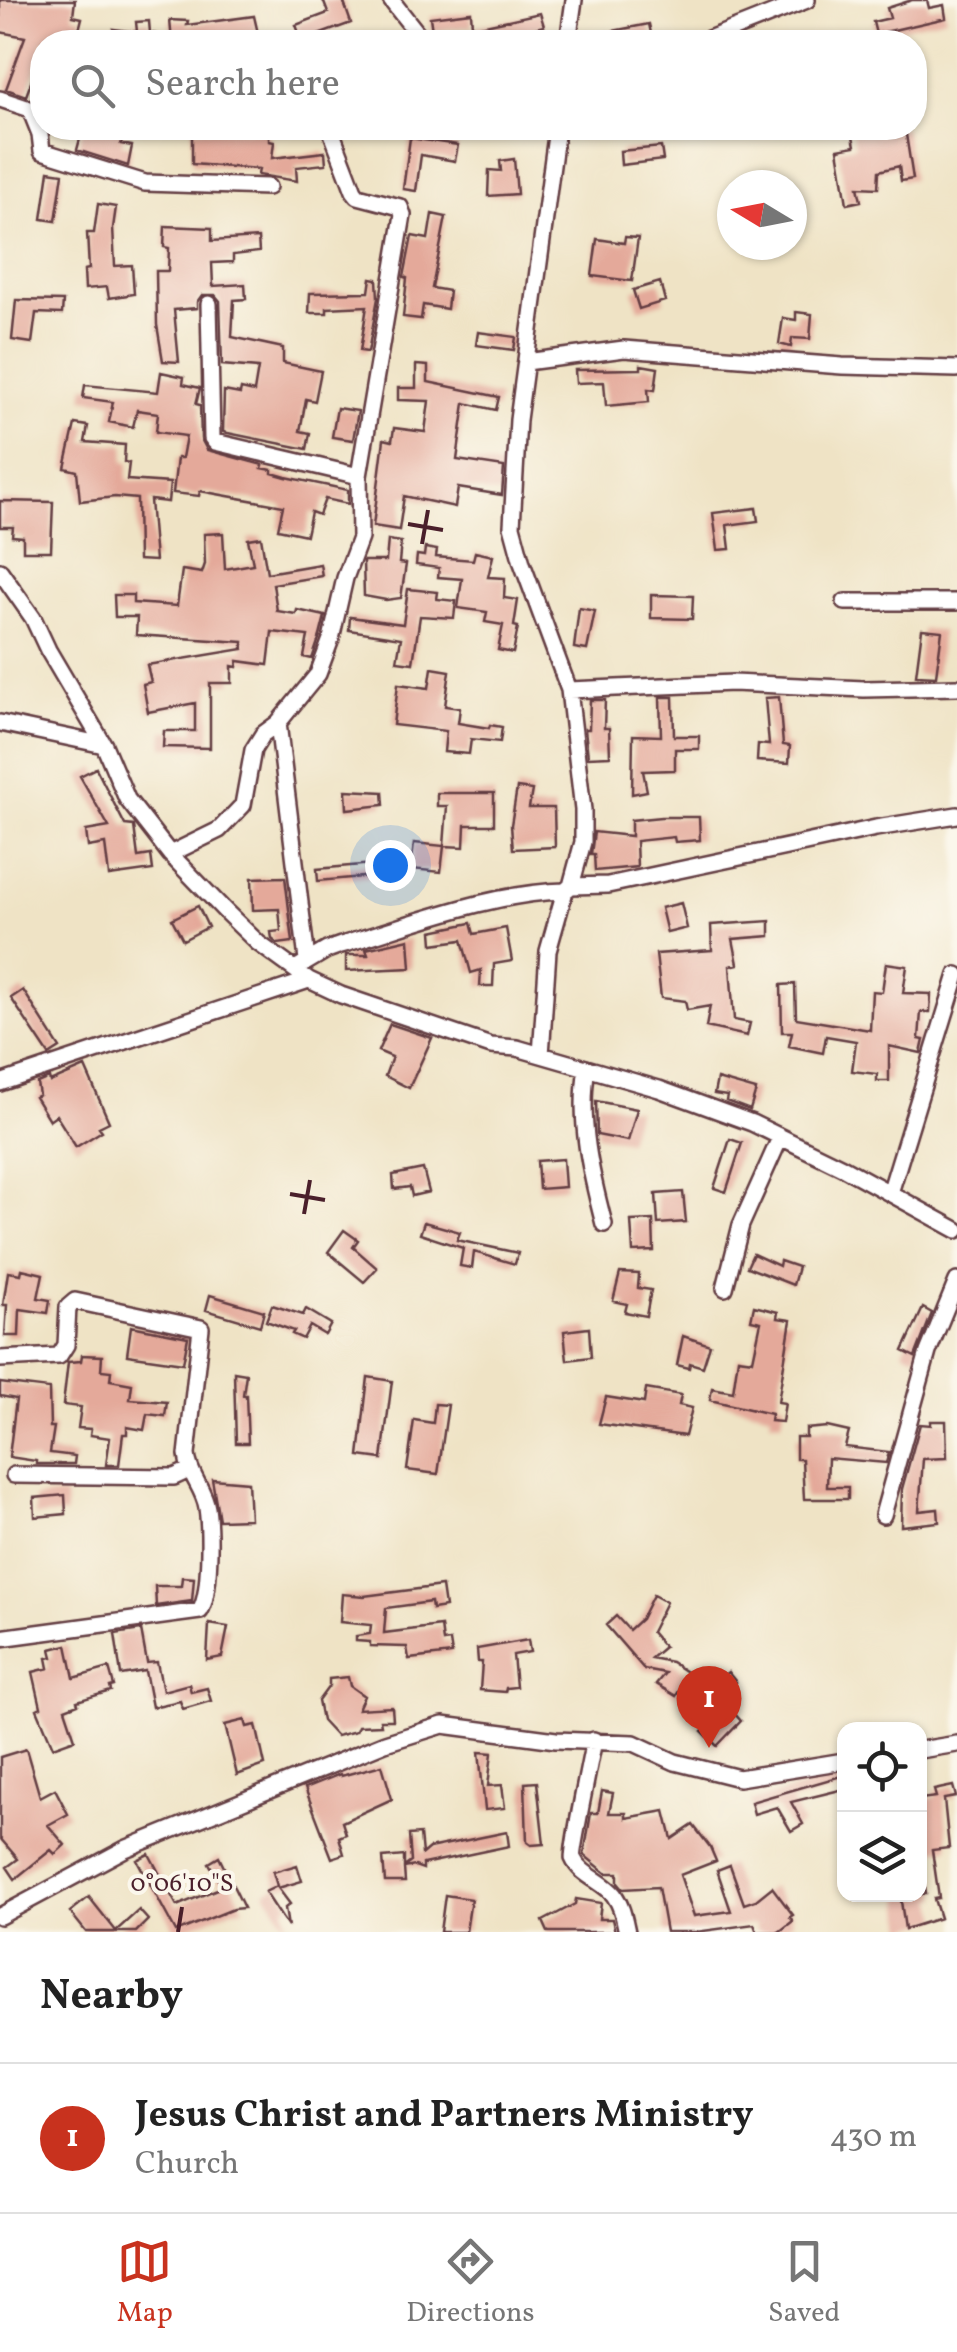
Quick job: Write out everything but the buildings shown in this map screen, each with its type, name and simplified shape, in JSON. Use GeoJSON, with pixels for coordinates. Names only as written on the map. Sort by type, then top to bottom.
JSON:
{"type":"FeatureCollection","features":[{"type":"Feature","properties":{"kind":"street"},"geometry":{"type":"LineString","coordinates":[[391,0],[415,30]]}},
{"type":"Feature","properties":{"kind":"street"},"geometry":{"type":"LineString","coordinates":[[570,30],[574,0]]}},
{"type":"Feature","properties":{"kind":"street"},"geometry":{"type":"LineString","coordinates":[[731,30],[807,0]]}},
{"type":"Feature","properties":{"kind":"street"},"geometry":{"type":"LineString","coordinates":[[0,98],[30,109]]}},
{"type":"Feature","properties":{"kind":"street"},"geometry":{"type":"LineString","coordinates":[[41,140],[42,152],[145,183],[268,187]]}},
{"type":"Feature","properties":{"kind":"street"},"geometry":{"type":"LineString","coordinates":[[170,854],[219,830],[243,805],[253,750],[318,674],[331,639],[344,578],[360,538],[359,476],[403,214],[400,207],[354,192],[334,140]]}},
{"type":"Feature","properties":{"kind":"street"},"geometry":{"type":"LineString","coordinates":[[541,1054],[548,951],[583,842],[584,810],[569,690],[512,526],[518,420],[555,140]]}},
{"type":"Feature","properties":{"kind":"street"},"geometry":{"type":"LineString","coordinates":[[209,304],[215,442],[359,476]]}},
{"type":"Feature","properties":{"kind":"street"},"geometry":{"type":"LineString","coordinates":[[526,362],[624,349],[842,366],[957,369]]}},
{"type":"Feature","properties":{"kind":"street"},"geometry":{"type":"LineString","coordinates":[[0,571],[34,618],[48,650],[104,745],[127,799],[170,854],[258,944],[301,965]]}},
{"type":"Feature","properties":{"kind":"street"},"geometry":{"type":"LineString","coordinates":[[845,602],[957,602]]}},
{"type":"Feature","properties":{"kind":"street"},"geometry":{"type":"LineString","coordinates":[[569,690],[733,682],[864,688],[957,687]]}},
{"type":"Feature","properties":{"kind":"street"},"geometry":{"type":"LineString","coordinates":[[0,723],[104,745]]}},
{"type":"Feature","properties":{"kind":"street"},"geometry":{"type":"LineString","coordinates":[[278,723],[301,965],[309,980],[341,995],[491,1046],[518,1048],[659,1089],[752,1124],[957,1230]]}},
{"type":"Feature","properties":{"kind":"street"},"geometry":{"type":"LineString","coordinates":[[301,965],[342,945],[488,903],[537,892],[608,885],[876,828],[957,815]]}},
{"type":"Feature","properties":{"kind":"street"},"geometry":{"type":"LineString","coordinates":[[890,1193],[957,975]]}},
{"type":"Feature","properties":{"kind":"street"},"geometry":{"type":"LineString","coordinates":[[0,1083],[309,980]]}},
{"type":"Feature","properties":{"kind":"street"},"geometry":{"type":"LineString","coordinates":[[587,1068],[584,1087],[588,1164],[604,1224]]}},
{"type":"Feature","properties":{"kind":"street"},"geometry":{"type":"LineString","coordinates":[[725,1288],[742,1225],[780,1138]]}},
{"type":"Feature","properties":{"kind":"street"},"geometry":{"type":"LineString","coordinates":[[883,1515],[928,1352],[957,1281]]}},
{"type":"Feature","properties":{"kind":"street"},"geometry":{"type":"LineString","coordinates":[[0,1359],[59,1356],[66,1345],[68,1307],[75,1301],[199,1326],[202,1331],[188,1439],[189,1470],[207,1508],[206,1600],[200,1611],[0,1638]]}},
{"type":"Feature","properties":{"kind":"street"},"geometry":{"type":"LineString","coordinates":[[14,1475],[174,1476],[189,1470]]}},
{"type":"Feature","properties":{"kind":"street"},"geometry":{"type":"LineString","coordinates":[[0,1916],[125,1850],[370,1749],[443,1726],[556,1740],[634,1743],[675,1762],[739,1778],[837,1762]]}},
{"type":"Feature","properties":{"kind":"street"},"geometry":{"type":"LineString","coordinates":[[594,1740],[583,1809],[572,1847],[574,1861],[612,1892],[623,1910],[627,1932]]}},
{"type":"Feature","properties":{"kind":"street"},"geometry":{"type":"LineString","coordinates":[[927,1749],[957,1744]]}},
{"type":"Feature","properties":{"kind":"place","name":"Jesus Christ and Partners Ministry"},"geometry":{"type":"Point","coordinates":[709,1748]}}]}
